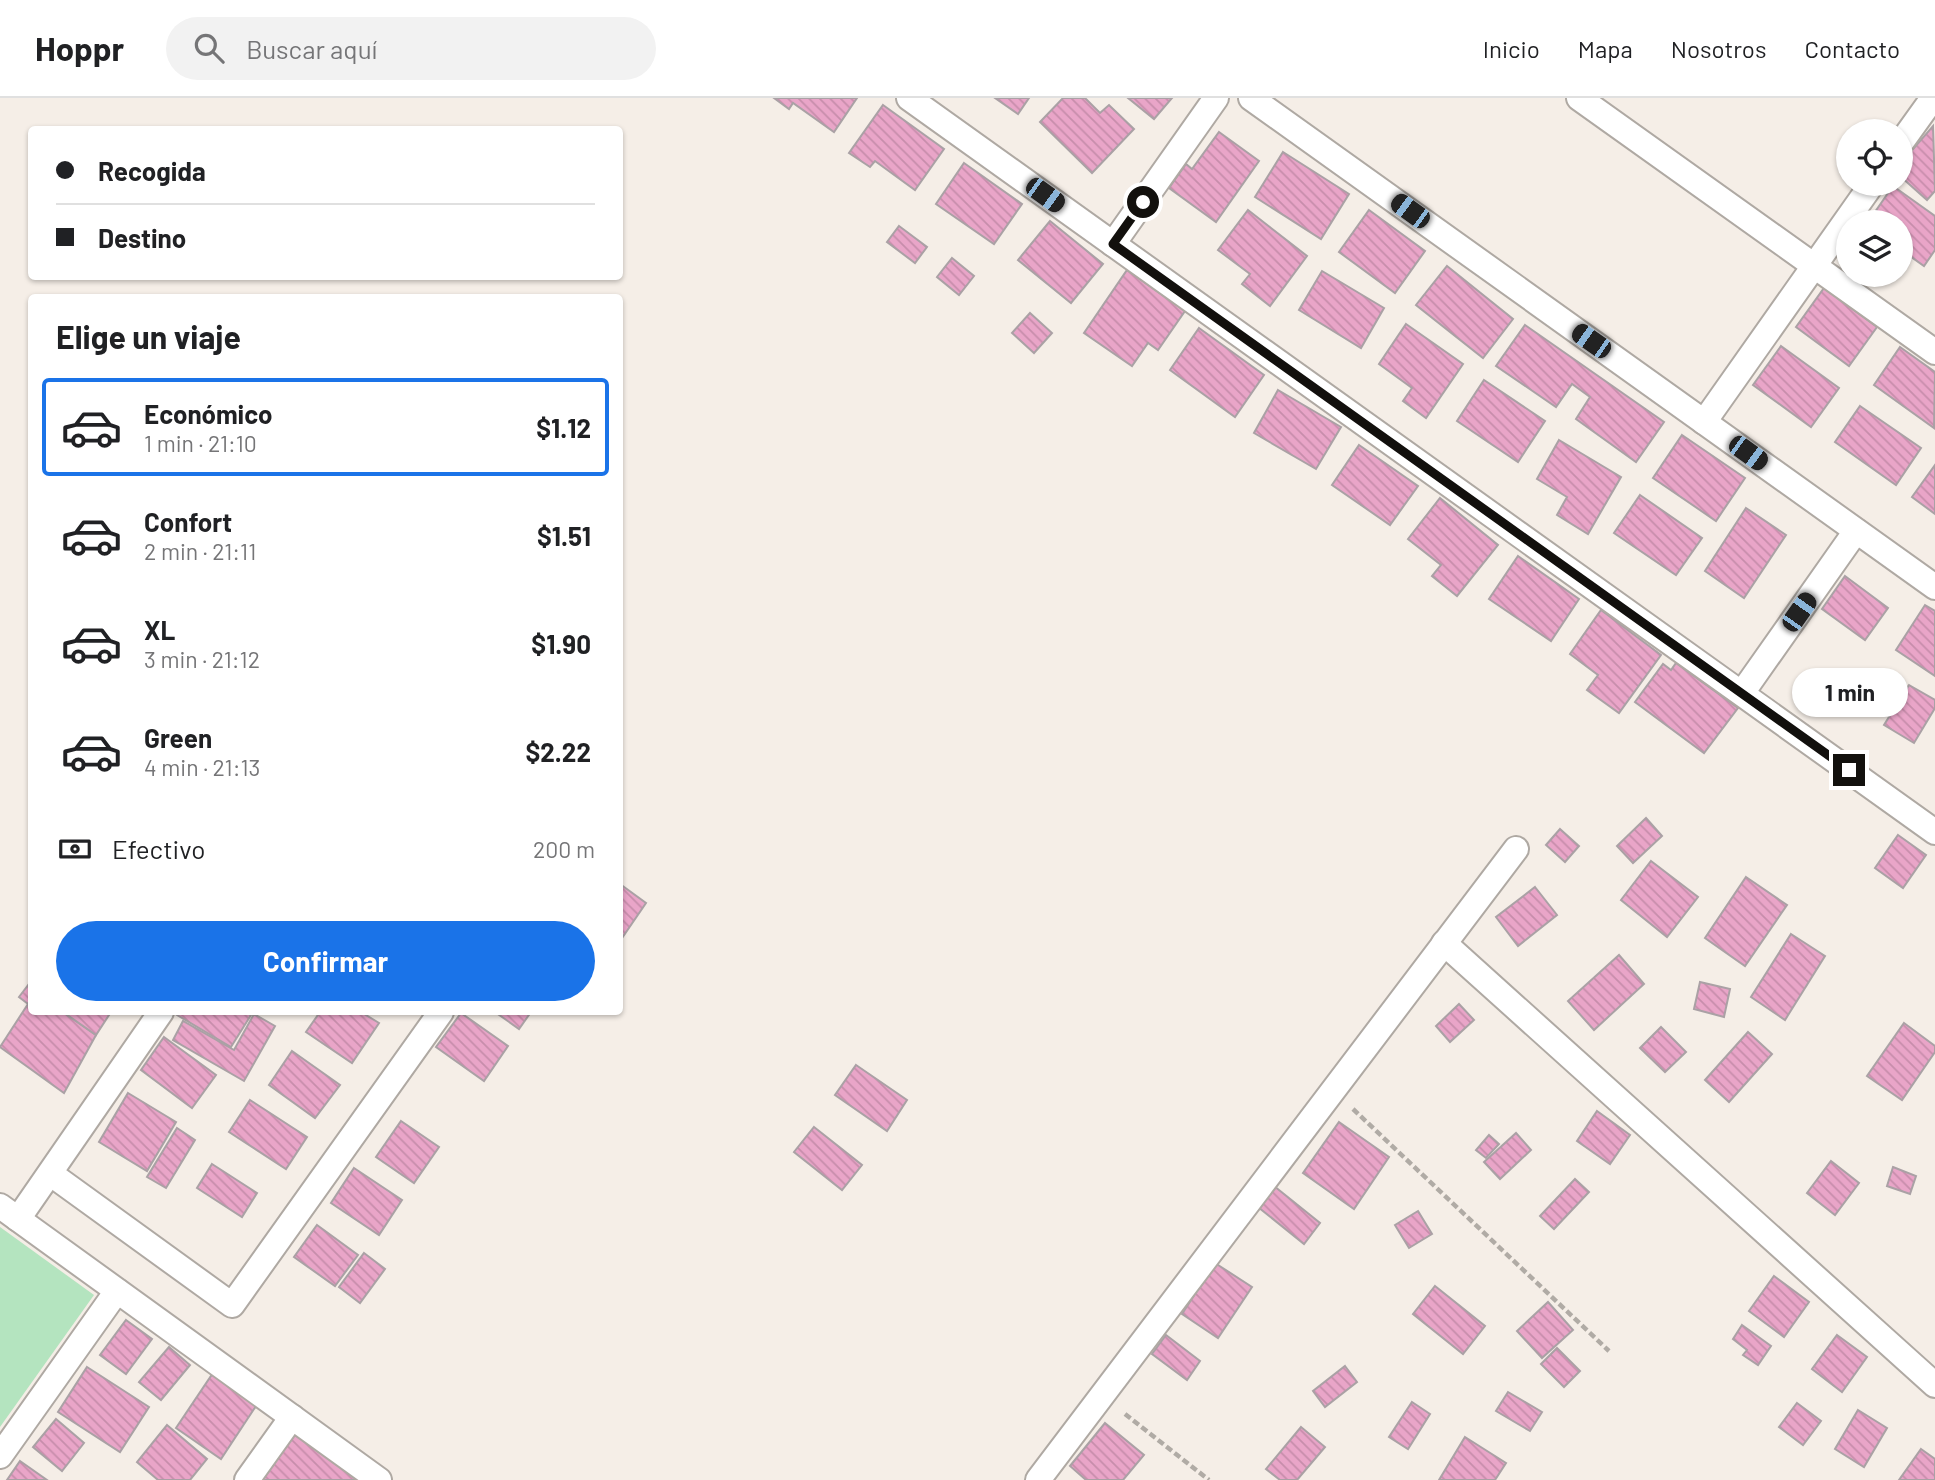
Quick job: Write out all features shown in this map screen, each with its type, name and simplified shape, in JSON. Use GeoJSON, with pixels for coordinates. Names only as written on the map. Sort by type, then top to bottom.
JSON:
{"type":"FeatureCollection","features":[{"type":"Feature","properties":{"kind":"street"},"geometry":{"type":"LineString","coordinates":[[909,98],[1935,832]]}},
{"type":"Feature","properties":{"kind":"street"},"geometry":{"type":"LineString","coordinates":[[1113,244],[1216,98]]}},
{"type":"Feature","properties":{"kind":"street"},"geometry":{"type":"LineString","coordinates":[[1251,98],[1935,587]]}},
{"type":"Feature","properties":{"kind":"street"},"geometry":{"type":"LineString","coordinates":[[1579,98],[1935,352]]}},
{"type":"Feature","properties":{"kind":"street"},"geometry":{"type":"LineString","coordinates":[[1913,126],[1932,100]]}},
{"type":"Feature","properties":{"kind":"street"},"geometry":{"type":"LineString","coordinates":[[1704,422],[1864,196]]}},
{"type":"Feature","properties":{"kind":"street"},"geometry":{"type":"LineString","coordinates":[[1742,693],[1856,531]]}},
{"type":"Feature","properties":{"kind":"street"},"geometry":{"type":"LineString","coordinates":[[1038,1480],[1516,849]]}},
{"type":"Feature","properties":{"kind":"street"},"geometry":{"type":"LineString","coordinates":[[1444,943],[1935,1385]]}},
{"type":"Feature","properties":{"kind":"street"},"geometry":{"type":"LineString","coordinates":[[159,1015],[51,1174],[9,1213],[379,1480]]}},
{"type":"Feature","properties":{"kind":"street"},"geometry":{"type":"LineString","coordinates":[[51,1174],[232,1305],[439,1015]]}},
{"type":"Feature","properties":{"kind":"street"},"geometry":{"type":"LineString","coordinates":[[0,1456],[117,1291]]}},
{"type":"Feature","properties":{"kind":"street"},"geometry":{"type":"LineString","coordinates":[[247,1480],[292,1417]]}},
{"type":"Feature","properties":{"kind":"path"},"geometry":{"type":"LineString","coordinates":[[1333,1090],[1609,1351]]}},
{"type":"Feature","properties":{"kind":"path"},"geometry":{"type":"LineString","coordinates":[[1102,1396],[1209,1480]]}},
{"type":"Feature","properties":{"kind":"green space"},"geometry":{"type":"Polygon","coordinates":[[[0,1227],[94,1295],[0,1427],[0,1227]]]}},
{"type":"Feature","properties":{"kind":"building"},"geometry":{"type":"Polygon","coordinates":[[[774,98],[857,98],[834,132],[793,103],[789,109],[774,98]]]}},
{"type":"Feature","properties":{"kind":"building"},"geometry":{"type":"Polygon","coordinates":[[[995,98],[1029,98],[1018,114],[995,98]]]}},
{"type":"Feature","properties":{"kind":"building"},"geometry":{"type":"Polygon","coordinates":[[[1063,98],[1085,98],[1100,113],[1109,105],[1134,129],[1092,173],[1040,122],[1063,98]]]}},
{"type":"Feature","properties":{"kind":"building"},"geometry":{"type":"Polygon","coordinates":[[[1128,98],[1172,98],[1154,119],[1128,98]]]}},
{"type":"Feature","properties":{"kind":"building"},"geometry":{"type":"Polygon","coordinates":[[[883,105],[944,149],[915,190],[875,161],[870,167],[849,153],[883,105]]]}},
{"type":"Feature","properties":{"kind":"building"},"geometry":{"type":"Polygon","coordinates":[[[1933,126],[1935,191],[1927,200],[1913,188],[1913,149],[1933,126]]]}},
{"type":"Feature","properties":{"kind":"building"},"geometry":{"type":"Polygon","coordinates":[[[1219,132],[1259,161],[1216,222],[1169,188],[1186,164],[1192,169],[1219,132]]]}},
{"type":"Feature","properties":{"kind":"building"},"geometry":{"type":"Polygon","coordinates":[[[1283,152],[1349,194],[1321,239],[1255,197],[1283,152]]]}},
{"type":"Feature","properties":{"kind":"building"},"geometry":{"type":"Polygon","coordinates":[[[964,163],[1022,204],[994,244],[936,204],[964,163]]]}},
{"type":"Feature","properties":{"kind":"building"},"geometry":{"type":"Polygon","coordinates":[[[1886,196],[1907,196],[1935,216],[1935,250],[1924,266],[1913,258],[1913,210],[1876,210],[1886,196]]]}},
{"type":"Feature","properties":{"kind":"building"},"geometry":{"type":"Polygon","coordinates":[[[1248,210],[1307,256],[1270,306],[1242,284],[1250,274],[1218,250],[1248,210]]]}},
{"type":"Feature","properties":{"kind":"building"},"geometry":{"type":"Polygon","coordinates":[[[1369,210],[1425,251],[1395,293],[1339,252],[1369,210]]]}},
{"type":"Feature","properties":{"kind":"building"},"geometry":{"type":"Polygon","coordinates":[[[1050,221],[1103,264],[1071,303],[1018,260],[1050,221]]]}},
{"type":"Feature","properties":{"kind":"building"},"geometry":{"type":"Polygon","coordinates":[[[899,226],[927,247],[915,263],[887,242],[899,226]]]}},
{"type":"Feature","properties":{"kind":"building"},"geometry":{"type":"Polygon","coordinates":[[[952,258],[974,276],[959,295],[937,277],[952,258]]]}},
{"type":"Feature","properties":{"kind":"building"},"geometry":{"type":"Polygon","coordinates":[[[1447,266],[1513,319],[1483,358],[1416,305],[1447,266]]]}},
{"type":"Feature","properties":{"kind":"building"},"geometry":{"type":"Polygon","coordinates":[[[1127,270],[1185,311],[1158,350],[1148,343],[1132,366],[1084,333],[1127,270]]]}},
{"type":"Feature","properties":{"kind":"building"},"geometry":{"type":"Polygon","coordinates":[[[1322,271],[1384,308],[1361,348],[1299,310],[1322,271]]]}},
{"type":"Feature","properties":{"kind":"building"},"geometry":{"type":"Polygon","coordinates":[[[1824,288],[1877,327],[1849,366],[1796,327],[1824,288]]]}},
{"type":"Feature","properties":{"kind":"building"},"geometry":{"type":"Polygon","coordinates":[[[1030,313],[1052,333],[1034,353],[1012,333],[1030,313]]]}},
{"type":"Feature","properties":{"kind":"building"},"geometry":{"type":"Polygon","coordinates":[[[1406,324],[1463,364],[1426,418],[1403,401],[1412,388],[1379,364],[1406,324]]]}},
{"type":"Feature","properties":{"kind":"building"},"geometry":{"type":"Polygon","coordinates":[[[1525,325],[1664,422],[1636,462],[1576,419],[1590,397],[1572,384],[1556,407],[1496,366],[1525,325]]]}},
{"type":"Feature","properties":{"kind":"building"},"geometry":{"type":"Polygon","coordinates":[[[1199,328],[1264,375],[1235,417],[1170,370],[1199,328]]]}},
{"type":"Feature","properties":{"kind":"building"},"geometry":{"type":"Polygon","coordinates":[[[1781,346],[1839,388],[1811,427],[1753,385],[1781,346]]]}},
{"type":"Feature","properties":{"kind":"building"},"geometry":{"type":"Polygon","coordinates":[[[1900,347],[1935,372],[1934,428],[1874,385],[1900,347]]]}},
{"type":"Feature","properties":{"kind":"building"},"geometry":{"type":"Polygon","coordinates":[[[1484,380],[1545,421],[1518,462],[1457,421],[1484,380]]]}},
{"type":"Feature","properties":{"kind":"building"},"geometry":{"type":"Polygon","coordinates":[[[1278,390],[1341,427],[1316,469],[1254,433],[1278,390]]]}},
{"type":"Feature","properties":{"kind":"building"},"geometry":{"type":"Polygon","coordinates":[[[1860,406],[1921,448],[1896,485],[1835,442],[1860,406]]]}},
{"type":"Feature","properties":{"kind":"building"},"geometry":{"type":"Polygon","coordinates":[[[1682,435],[1745,478],[1716,521],[1653,478],[1682,435]]]}},
{"type":"Feature","properties":{"kind":"building"},"geometry":{"type":"Polygon","coordinates":[[[1559,440],[1621,477],[1588,534],[1557,515],[1567,497],[1537,479],[1559,440]]]}},
{"type":"Feature","properties":{"kind":"building"},"geometry":{"type":"Polygon","coordinates":[[[1359,445],[1418,486],[1390,525],[1332,485],[1359,445]]]}},
{"type":"Feature","properties":{"kind":"building"},"geometry":{"type":"Polygon","coordinates":[[[1935,465],[1935,514],[1912,497],[1935,465]]]}},
{"type":"Feature","properties":{"kind":"building"},"geometry":{"type":"Polygon","coordinates":[[[1640,495],[1702,538],[1676,575],[1614,533],[1640,495]]]}},
{"type":"Feature","properties":{"kind":"building"},"geometry":{"type":"Polygon","coordinates":[[[1440,498],[1498,545],[1457,596],[1432,576],[1441,565],[1408,539],[1440,498]]]}},
{"type":"Feature","properties":{"kind":"building"},"geometry":{"type":"Polygon","coordinates":[[[1746,508],[1786,535],[1744,598],[1705,571],[1746,508]]]}},
{"type":"Feature","properties":{"kind":"building"},"geometry":{"type":"Polygon","coordinates":[[[1518,556],[1579,599],[1551,641],[1489,599],[1518,556]]]}},
{"type":"Feature","properties":{"kind":"building"},"geometry":{"type":"Polygon","coordinates":[[[1845,576],[1888,608],[1865,640],[1822,609],[1845,576]]]}},
{"type":"Feature","properties":{"kind":"building"},"geometry":{"type":"Polygon","coordinates":[[[1925,605],[1935,611],[1935,676],[1896,650],[1925,605]]]}},
{"type":"Feature","properties":{"kind":"building"},"geometry":{"type":"Polygon","coordinates":[[[1601,610],[1661,655],[1619,713],[1587,690],[1598,675],[1570,654],[1601,610]]]}},
{"type":"Feature","properties":{"kind":"building"},"geometry":{"type":"Polygon","coordinates":[[[1676,663],[1738,708],[1704,753],[1635,702],[1663,664],[1671,670],[1676,663]]]}},
{"type":"Feature","properties":{"kind":"building"},"geometry":{"type":"Polygon","coordinates":[[[1909,685],[1935,700],[1935,708],[1914,743],[1884,725],[1909,685]]]}},
{"type":"Feature","properties":{"kind":"building"},"geometry":{"type":"Polygon","coordinates":[[[1646,818],[1662,836],[1633,863],[1617,846],[1646,818]]]}},
{"type":"Feature","properties":{"kind":"building"},"geometry":{"type":"Polygon","coordinates":[[[1560,829],[1579,846],[1565,862],[1546,845],[1560,829]]]}},
{"type":"Feature","properties":{"kind":"building"},"geometry":{"type":"Polygon","coordinates":[[[1898,835],[1926,855],[1903,888],[1875,868],[1898,835]]]}},
{"type":"Feature","properties":{"kind":"building"},"geometry":{"type":"Polygon","coordinates":[[[1651,861],[1698,897],[1667,937],[1621,900],[1651,861]]]}},
{"type":"Feature","properties":{"kind":"building"},"geometry":{"type":"Polygon","coordinates":[[[1746,877],[1787,905],[1745,966],[1705,938],[1746,877]]]}},
{"type":"Feature","properties":{"kind":"building"},"geometry":{"type":"Polygon","coordinates":[[[623,886],[646,903],[623,937],[623,886]]]}},
{"type":"Feature","properties":{"kind":"building"},"geometry":{"type":"Polygon","coordinates":[[[1535,887],[1557,915],[1518,946],[1496,917],[1535,887]]]}},
{"type":"Feature","properties":{"kind":"building"},"geometry":{"type":"Polygon","coordinates":[[[1791,934],[1825,956],[1785,1020],[1751,997],[1791,934]]]}},
{"type":"Feature","properties":{"kind":"building"},"geometry":{"type":"Polygon","coordinates":[[[1619,955],[1644,984],[1594,1030],[1568,1001],[1619,955]]]}},
{"type":"Feature","properties":{"kind":"building"},"geometry":{"type":"Polygon","coordinates":[[[1700,982],[1730,989],[1724,1017],[1694,1009],[1700,982]]]}},
{"type":"Feature","properties":{"kind":"building"},"geometry":{"type":"Polygon","coordinates":[[[28,985],[28,1004],[19,997],[28,985]]]}},
{"type":"Feature","properties":{"kind":"building"},"geometry":{"type":"Polygon","coordinates":[[[28,1004],[28,1015],[67,1015],[96,1035],[64,1093],[0,1047],[28,1004]]]}},
{"type":"Feature","properties":{"kind":"building"},"geometry":{"type":"Polygon","coordinates":[[[1459,1004],[1474,1020],[1450,1042],[1436,1026],[1459,1004]]]}},
{"type":"Feature","properties":{"kind":"building"},"geometry":{"type":"Polygon","coordinates":[[[67,1015],[109,1015],[96,1035],[67,1015]]]}},
{"type":"Feature","properties":{"kind":"building"},"geometry":{"type":"Polygon","coordinates":[[[177,1015],[251,1015],[231,1047],[177,1015]]]}},
{"type":"Feature","properties":{"kind":"building"},"geometry":{"type":"Polygon","coordinates":[[[253,1015],[275,1026],[244,1081],[173,1040],[183,1021],[234,1050],[253,1015]]]}},
{"type":"Feature","properties":{"kind":"building"},"geometry":{"type":"Polygon","coordinates":[[[318,1015],[366,1015],[379,1023],[352,1063],[306,1032],[318,1015]]]}},
{"type":"Feature","properties":{"kind":"building"},"geometry":{"type":"Polygon","coordinates":[[[460,1015],[464,1015],[508,1046],[484,1081],[436,1047],[460,1015]]]}},
{"type":"Feature","properties":{"kind":"building"},"geometry":{"type":"Polygon","coordinates":[[[499,1015],[529,1015],[519,1029],[499,1015]]]}},
{"type":"Feature","properties":{"kind":"building"},"geometry":{"type":"Polygon","coordinates":[[[1904,1023],[1935,1046],[1935,1052],[1902,1100],[1867,1076],[1904,1023]]]}},
{"type":"Feature","properties":{"kind":"building"},"geometry":{"type":"Polygon","coordinates":[[[1661,1027],[1686,1052],[1665,1072],[1640,1048],[1661,1027]]]}},
{"type":"Feature","properties":{"kind":"building"},"geometry":{"type":"Polygon","coordinates":[[[1748,1032],[1772,1054],[1729,1102],[1705,1080],[1748,1032]]]}},
{"type":"Feature","properties":{"kind":"building"},"geometry":{"type":"Polygon","coordinates":[[[164,1037],[216,1075],[192,1108],[141,1070],[164,1037]]]}},
{"type":"Feature","properties":{"kind":"building"},"geometry":{"type":"Polygon","coordinates":[[[292,1051],[340,1085],[315,1118],[269,1085],[292,1051]]]}},
{"type":"Feature","properties":{"kind":"building"},"geometry":{"type":"Polygon","coordinates":[[[856,1065],[907,1100],[887,1131],[835,1095],[856,1065]]]}},
{"type":"Feature","properties":{"kind":"building"},"geometry":{"type":"Polygon","coordinates":[[[128,1093],[176,1122],[147,1171],[99,1142],[128,1093]]]}},
{"type":"Feature","properties":{"kind":"building"},"geometry":{"type":"Polygon","coordinates":[[[250,1100],[307,1137],[286,1169],[229,1132],[250,1100]]]}},
{"type":"Feature","properties":{"kind":"building"},"geometry":{"type":"Polygon","coordinates":[[[1597,1111],[1630,1135],[1610,1164],[1577,1141],[1597,1111]]]}},
{"type":"Feature","properties":{"kind":"building"},"geometry":{"type":"Polygon","coordinates":[[[401,1121],[439,1147],[414,1183],[376,1157],[401,1121]]]}},
{"type":"Feature","properties":{"kind":"building"},"geometry":{"type":"Polygon","coordinates":[[[1339,1122],[1389,1157],[1354,1209],[1303,1173],[1339,1122]]]}},
{"type":"Feature","properties":{"kind":"building"},"geometry":{"type":"Polygon","coordinates":[[[814,1127],[862,1165],[842,1190],[794,1152],[814,1127]]]}},
{"type":"Feature","properties":{"kind":"building"},"geometry":{"type":"Polygon","coordinates":[[[177,1128],[195,1140],[166,1188],[147,1177],[177,1128]]]}},
{"type":"Feature","properties":{"kind":"building"},"geometry":{"type":"Polygon","coordinates":[[[1516,1133],[1531,1150],[1500,1179],[1484,1162],[1516,1133]]]}},
{"type":"Feature","properties":{"kind":"building"},"geometry":{"type":"Polygon","coordinates":[[[1489,1135],[1499,1144],[1486,1158],[1476,1150],[1489,1135]]]}},
{"type":"Feature","properties":{"kind":"building"},"geometry":{"type":"Polygon","coordinates":[[[1831,1161],[1859,1183],[1835,1215],[1807,1193],[1831,1161]]]}},
{"type":"Feature","properties":{"kind":"building"},"geometry":{"type":"Polygon","coordinates":[[[212,1164],[257,1193],[242,1217],[197,1188],[212,1164]]]}},
{"type":"Feature","properties":{"kind":"building"},"geometry":{"type":"Polygon","coordinates":[[[1893,1167],[1916,1176],[1910,1194],[1887,1186],[1893,1167]]]}},
{"type":"Feature","properties":{"kind":"building"},"geometry":{"type":"Polygon","coordinates":[[[354,1168],[402,1200],[379,1235],[331,1203],[354,1168]]]}},
{"type":"Feature","properties":{"kind":"building"},"geometry":{"type":"Polygon","coordinates":[[[1575,1179],[1589,1192],[1554,1229],[1540,1216],[1575,1179]]]}},
{"type":"Feature","properties":{"kind":"building"},"geometry":{"type":"Polygon","coordinates":[[[1274,1186],[1320,1223],[1304,1244],[1258,1207],[1274,1186]]]}},
{"type":"Feature","properties":{"kind":"building"},"geometry":{"type":"Polygon","coordinates":[[[1418,1211],[1432,1234],[1409,1248],[1395,1225],[1418,1211]]]}},
{"type":"Feature","properties":{"kind":"building"},"geometry":{"type":"Polygon","coordinates":[[[317,1225],[358,1255],[335,1286],[294,1257],[317,1225]]]}},
{"type":"Feature","properties":{"kind":"building"},"geometry":{"type":"Polygon","coordinates":[[[364,1253],[385,1269],[360,1303],[339,1287],[364,1253]]]}},
{"type":"Feature","properties":{"kind":"building"},"geometry":{"type":"Polygon","coordinates":[[[1215,1263],[1252,1287],[1218,1338],[1182,1314],[1215,1263]]]}},
{"type":"Feature","properties":{"kind":"building"},"geometry":{"type":"Polygon","coordinates":[[[1774,1276],[1809,1302],[1784,1337],[1749,1311],[1774,1276]]]}},
{"type":"Feature","properties":{"kind":"building"},"geometry":{"type":"Polygon","coordinates":[[[1435,1286],[1485,1326],[1463,1354],[1413,1314],[1435,1286]]]}},
{"type":"Feature","properties":{"kind":"building"},"geometry":{"type":"Polygon","coordinates":[[[1548,1302],[1573,1330],[1542,1358],[1517,1331],[1548,1302]]]}},
{"type":"Feature","properties":{"kind":"building"},"geometry":{"type":"Polygon","coordinates":[[[126,1320],[152,1339],[126,1374],[100,1355],[126,1320]]]}},
{"type":"Feature","properties":{"kind":"building"},"geometry":{"type":"Polygon","coordinates":[[[1742,1325],[1771,1346],[1758,1365],[1743,1355],[1747,1350],[1733,1339],[1742,1325]]]}},
{"type":"Feature","properties":{"kind":"building"},"geometry":{"type":"Polygon","coordinates":[[[1166,1335],[1200,1361],[1187,1380],[1152,1354],[1166,1335]]]}},
{"type":"Feature","properties":{"kind":"building"},"geometry":{"type":"Polygon","coordinates":[[[1837,1335],[1867,1357],[1842,1392],[1812,1369],[1837,1335]]]}},
{"type":"Feature","properties":{"kind":"building"},"geometry":{"type":"Polygon","coordinates":[[[169,1347],[190,1365],[161,1400],[139,1382],[169,1347]]]}},
{"type":"Feature","properties":{"kind":"building"},"geometry":{"type":"Polygon","coordinates":[[[1557,1348],[1580,1371],[1564,1387],[1541,1364],[1557,1348]]]}},
{"type":"Feature","properties":{"kind":"building"},"geometry":{"type":"Polygon","coordinates":[[[1345,1366],[1357,1382],[1325,1407],[1313,1391],[1345,1366]]]}},
{"type":"Feature","properties":{"kind":"building"},"geometry":{"type":"Polygon","coordinates":[[[87,1367],[149,1407],[120,1452],[58,1412],[87,1367]]]}},
{"type":"Feature","properties":{"kind":"building"},"geometry":{"type":"Polygon","coordinates":[[[215,1370],[260,1400],[221,1459],[176,1428],[215,1370]]]}},
{"type":"Feature","properties":{"kind":"building"},"geometry":{"type":"Polygon","coordinates":[[[1508,1392],[1542,1412],[1530,1431],[1496,1411],[1508,1392]]]}},
{"type":"Feature","properties":{"kind":"building"},"geometry":{"type":"Polygon","coordinates":[[[1412,1402],[1430,1414],[1408,1449],[1389,1437],[1412,1402]]]}},
{"type":"Feature","properties":{"kind":"building"},"geometry":{"type":"Polygon","coordinates":[[[1797,1403],[1821,1421],[1803,1445],[1779,1427],[1797,1403]]]}},
{"type":"Feature","properties":{"kind":"building"},"geometry":{"type":"Polygon","coordinates":[[[1858,1410],[1887,1428],[1864,1467],[1835,1449],[1858,1410]]]}},
{"type":"Feature","properties":{"kind":"building"},"geometry":{"type":"Polygon","coordinates":[[[56,1419],[84,1443],[62,1471],[33,1447],[56,1419]]]}},
{"type":"Feature","properties":{"kind":"building"},"geometry":{"type":"Polygon","coordinates":[[[1105,1423],[1144,1455],[1123,1480],[1086,1480],[1070,1466],[1105,1423]]]}},
{"type":"Feature","properties":{"kind":"building"},"geometry":{"type":"Polygon","coordinates":[[[167,1425],[207,1459],[190,1480],[158,1480],[137,1462],[167,1425]]]}},
{"type":"Feature","properties":{"kind":"building"},"geometry":{"type":"Polygon","coordinates":[[[1301,1427],[1325,1447],[1297,1480],[1280,1480],[1266,1469],[1301,1427]]]}},
{"type":"Feature","properties":{"kind":"building"},"geometry":{"type":"Polygon","coordinates":[[[291,1432],[365,1480],[261,1480],[291,1432]]]}},
{"type":"Feature","properties":{"kind":"building"},"geometry":{"type":"Polygon","coordinates":[[[1465,1437],[1506,1463],[1495,1480],[1439,1480],[1465,1437]]]}},
{"type":"Feature","properties":{"kind":"building"},"geometry":{"type":"Polygon","coordinates":[[[1921,1449],[1935,1459],[1935,1480],[1899,1480],[1921,1449]]]}},
{"type":"Feature","properties":{"kind":"building"},"geometry":{"type":"Polygon","coordinates":[[[20,1461],[47,1480],[7,1480],[20,1461]]]}},
{"type":"Feature","properties":{"kind":"route"},"geometry":{"type":"LineString","coordinates":[[1143,202],[1113,244],[1849,770]]}}]}
